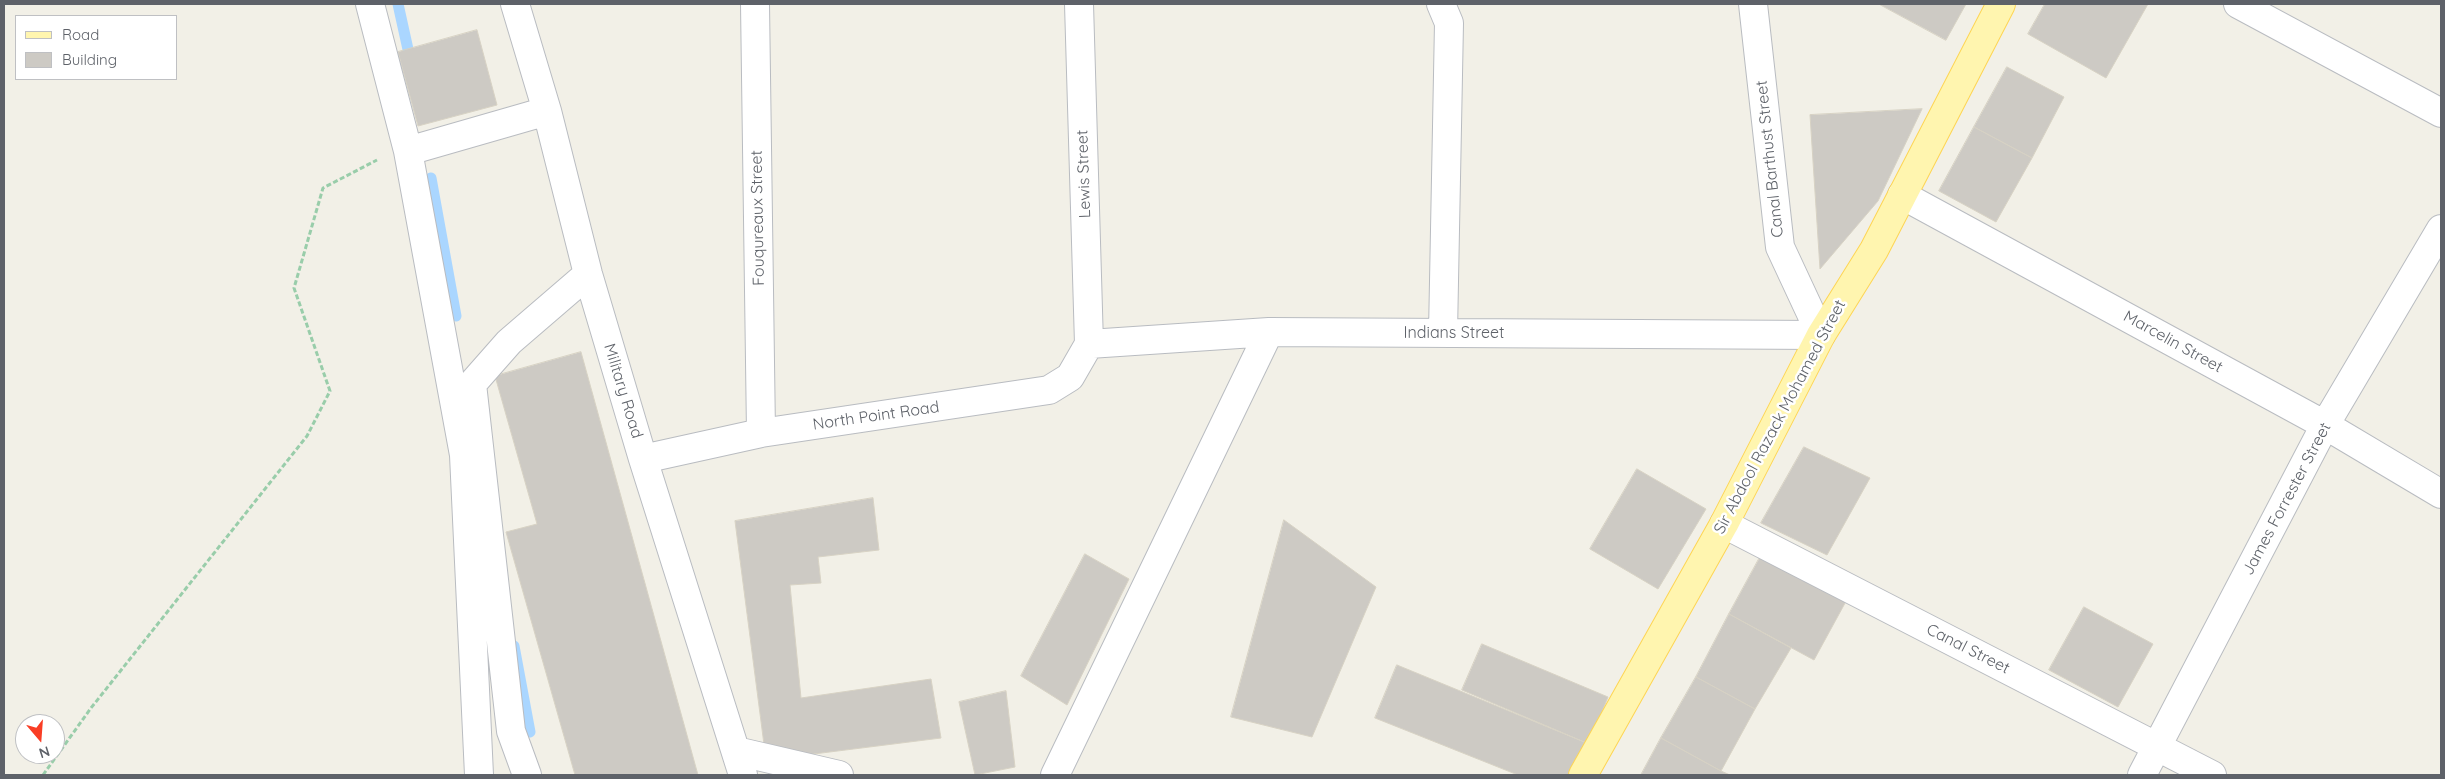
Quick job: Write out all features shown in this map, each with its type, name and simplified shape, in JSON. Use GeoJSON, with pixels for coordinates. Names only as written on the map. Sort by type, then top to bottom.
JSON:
{"type":"FeatureCollection","features":[{"type":"Feature","properties":{"kind":"main road","name":"Sir Abdool Razack Mohamed Street"},"geometry":{"type":"LineString","coordinates":[[1583,775],[1724,524],[1821,335],[1874,250],[2001,4]]}},
{"type":"Feature","properties":{"kind":"street"},"geometry":{"type":"LineString","coordinates":[[370,4],[408,151],[464,455],[480,775]]}},
{"type":"Feature","properties":{"kind":"street","name":"Military Road"},"geometry":{"type":"LineString","coordinates":[[515,4],[547,111],[588,274],[643,459],[739,763]]}},
{"type":"Feature","properties":{"kind":"street","name":"Fouqureaux Street"},"geometry":{"type":"LineString","coordinates":[[755,4],[761,433]]}},
{"type":"Feature","properties":{"kind":"street","name":"Lewis Street"},"geometry":{"type":"LineString","coordinates":[[1079,4],[1088,344]]}},
{"type":"Feature","properties":{"kind":"street"},"geometry":{"type":"LineString","coordinates":[[1441,4],[1449,23],[1443,333]]}},
{"type":"Feature","properties":{"kind":"street","name":"Canal Barthust Street"},"geometry":{"type":"LineString","coordinates":[[1753,4],[1780,247],[1821,335]]}},
{"type":"Feature","properties":{"kind":"street"},"geometry":{"type":"LineString","coordinates":[[2238,4],[2441,113]]}},
{"type":"Feature","properties":{"kind":"street"},"geometry":{"type":"LineString","coordinates":[[408,151],[547,111]]}},
{"type":"Feature","properties":{"kind":"street","name":"Marcelin Street"},"geometry":{"type":"LineString","coordinates":[[1902,194],[2325,425],[2441,494]]}},
{"type":"Feature","properties":{"kind":"street","name":"James Forrester Street"},"geometry":{"type":"LineString","coordinates":[[2142,775],[2325,425],[2441,228]]}},
{"type":"Feature","properties":{"kind":"street"},"geometry":{"type":"LineString","coordinates":[[527,775],[511,731],[472,384],[509,342],[588,274]]}},
{"type":"Feature","properties":{"kind":"street"},"geometry":{"type":"LineString","coordinates":[[1055,775],[1269,332]]}},
{"type":"Feature","properties":{"kind":"street","name":"Indians Street"},"geometry":{"type":"LineString","coordinates":[[1088,344],[1269,332],[1821,335]]}},
{"type":"Feature","properties":{"kind":"street","name":"North Point Road"},"geometry":{"type":"LineString","coordinates":[[643,459],[761,433],[1049,390],[1070,376],[1088,344]]}},
{"type":"Feature","properties":{"kind":"street","name":"Canal Street"},"geometry":{"type":"LineString","coordinates":[[1724,524],[2212,775]]}},
{"type":"Feature","properties":{"kind":"street"},"geometry":{"type":"LineString","coordinates":[[739,763],[839,775]]}},
{"type":"Feature","properties":{"kind":"path"},"geometry":{"type":"LineString","coordinates":[[44,775],[92,708],[307,436],[330,391],[294,288],[322,188],[374,160],[408,151]]}},
{"type":"Feature","properties":{"kind":"building"},"geometry":{"type":"Polygon","coordinates":[[[1879,4],[1966,4],[1946,40],[1879,4]]]}},
{"type":"Feature","properties":{"kind":"building"},"geometry":{"type":"Polygon","coordinates":[[[2045,4],[2148,4],[2106,78],[2028,34],[2045,4]]]}},
{"type":"Feature","properties":{"kind":"building"},"geometry":{"type":"Polygon","coordinates":[[[477,30],[497,105],[418,126],[398,52],[477,30]]]}},
{"type":"Feature","properties":{"kind":"building"},"geometry":{"type":"Polygon","coordinates":[[[2007,67],[2064,97],[2032,158],[1974,127],[2007,67]]]}},
{"type":"Feature","properties":{"kind":"building"},"geometry":{"type":"Polygon","coordinates":[[[1922,109],[1878,201],[1820,269],[1810,115],[1922,109]]]}},
{"type":"Feature","properties":{"kind":"building"},"geometry":{"type":"Polygon","coordinates":[[[1974,127],[2032,158],[1996,222],[1939,191],[1974,127]]]}},
{"type":"Feature","properties":{"kind":"building"},"geometry":{"type":"Polygon","coordinates":[[[581,352],[698,775],[575,775],[506,532],[537,524],[495,376],[581,352]]]}},
{"type":"Feature","properties":{"kind":"building"},"geometry":{"type":"Polygon","coordinates":[[[1804,447],[1870,478],[1827,555],[1761,523],[1804,447]]]}},
{"type":"Feature","properties":{"kind":"building"},"geometry":{"type":"Polygon","coordinates":[[[1637,469],[1706,509],[1658,589],[1590,549],[1637,469]]]}},
{"type":"Feature","properties":{"kind":"building"},"geometry":{"type":"Polygon","coordinates":[[[873,498],[879,550],[818,557],[821,583],[790,585],[801,698],[931,679],[941,738],[766,760],[735,521],[873,498]]]}},
{"type":"Feature","properties":{"kind":"building"},"geometry":{"type":"Polygon","coordinates":[[[1284,520],[1376,587],[1312,737],[1231,717],[1284,520]]]}},
{"type":"Feature","properties":{"kind":"building"},"geometry":{"type":"Polygon","coordinates":[[[1765,548],[1850,594],[1814,660],[1729,614],[1765,548]]]}},
{"type":"Feature","properties":{"kind":"building"},"geometry":{"type":"Polygon","coordinates":[[[1085,554],[1129,579],[1067,705],[1021,676],[1085,554]]]}},
{"type":"Feature","properties":{"kind":"building"},"geometry":{"type":"Polygon","coordinates":[[[2084,607],[2153,644],[2118,707],[2049,670],[2084,607]]]}},
{"type":"Feature","properties":{"kind":"building"},"geometry":{"type":"Polygon","coordinates":[[[1729,614],[1791,648],[1755,709],[1696,677],[1729,614]]]}},
{"type":"Feature","properties":{"kind":"building"},"geometry":{"type":"Polygon","coordinates":[[[1482,644],[1608,697],[1589,744],[1462,690],[1482,644]]]}},
{"type":"Feature","properties":{"kind":"building"},"geometry":{"type":"Polygon","coordinates":[[[1397,665],[1589,744],[1575,775],[1518,775],[1375,718],[1397,665]]]}},
{"type":"Feature","properties":{"kind":"building"},"geometry":{"type":"Polygon","coordinates":[[[1696,677],[1755,709],[1721,771],[1661,738],[1696,677]]]}},
{"type":"Feature","properties":{"kind":"building"},"geometry":{"type":"Polygon","coordinates":[[[1006,691],[1015,767],[975,775],[959,702],[1006,691]]]}},
{"type":"Feature","properties":{"kind":"building"},"geometry":{"type":"Polygon","coordinates":[[[1661,738],[1721,771],[1730,775],[1641,775],[1661,738]]]}},
{"type":"Feature","properties":{"kind":"waterway"},"geometry":{"type":"LineString","coordinates":[[398,4],[411,63]]}},
{"type":"Feature","properties":{"kind":"waterway"},"geometry":{"type":"LineString","coordinates":[[431,178],[456,316]]}},
{"type":"Feature","properties":{"kind":"waterway"},"geometry":{"type":"LineString","coordinates":[[514,646],[530,732]]}}]}
